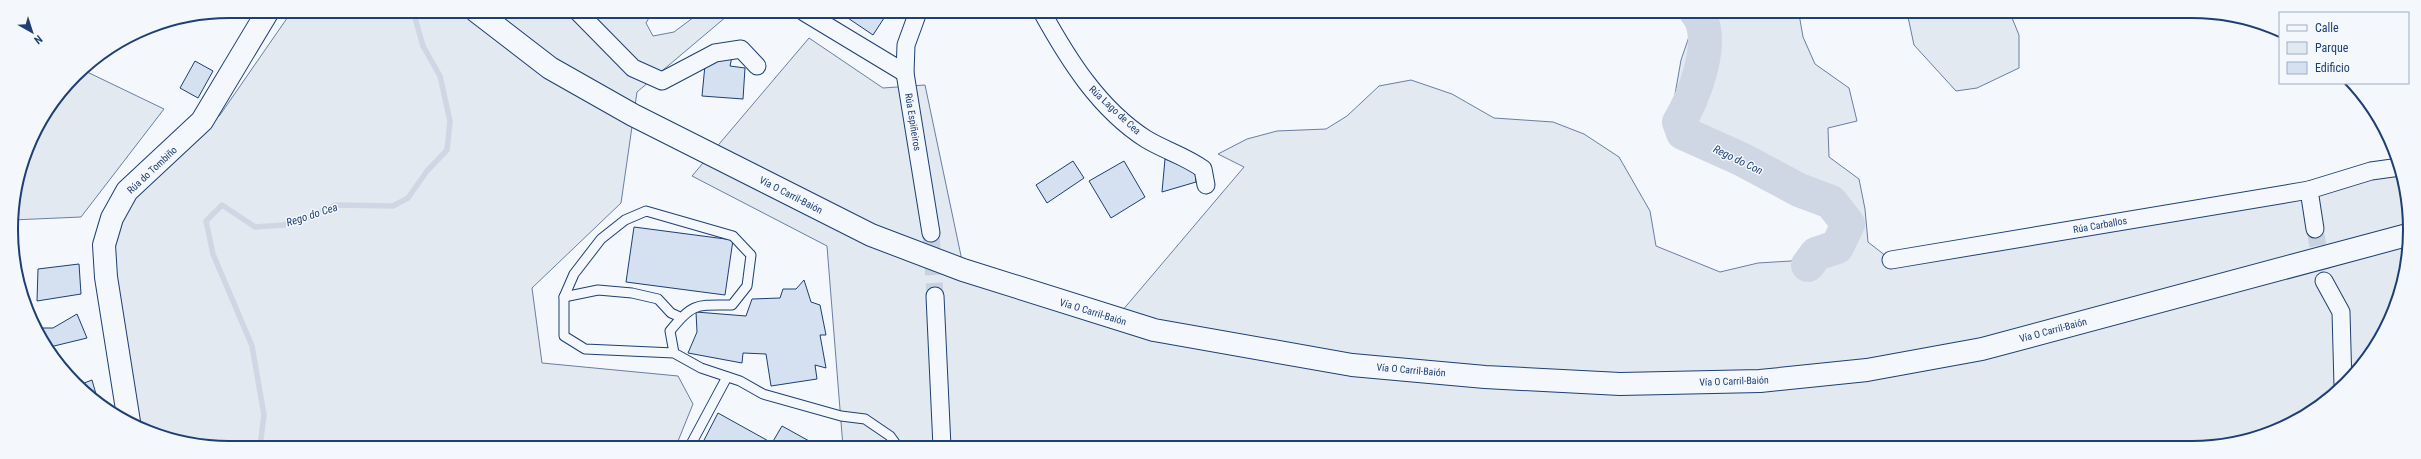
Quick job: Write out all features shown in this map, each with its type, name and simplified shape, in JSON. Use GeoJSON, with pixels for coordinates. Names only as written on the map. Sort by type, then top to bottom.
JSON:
{"type":"FeatureCollection","features":[{"type":"Feature","properties":{"kind":"main road","name":"Rúa do Tombiño"},"geometry":{"type":"LineString","coordinates":[[128,415],[106,277],[104,245],[112,218],[127,191],[202,121],[264,18]]}},
{"type":"Feature","properties":{"kind":"main road","name":"Vía O Carril-Baión"},"geometry":{"type":"LineString","coordinates":[[485,18],[550,68],[633,115],[871,235],[964,270],[1154,330],[1352,365],[1485,377],[1620,384],[1760,381],[1867,370],[1982,349],[2403,236]]}},
{"type":"Feature","properties":{"kind":"street"},"geometry":{"type":"LineString","coordinates":[[584,18],[633,68],[662,81],[715,53],[741,49],[757,66]]}},
{"type":"Feature","properties":{"kind":"street"},"geometry":{"type":"LineString","coordinates":[[814,18],[905,73]]}},
{"type":"Feature","properties":{"kind":"street","name":"Rúa Espiñeiros"},"geometry":{"type":"LineString","coordinates":[[916,18],[906,45],[905,73],[931,233]]}},
{"type":"Feature","properties":{"kind":"street","name":"Rúa Lago de Cea"},"geometry":{"type":"LineString","coordinates":[[1045,18],[1064,52],[1089,86],[1146,139],[1203,169],[1206,185]]}},
{"type":"Feature","properties":{"kind":"street","name":"Rúa Carballos"},"geometry":{"type":"LineString","coordinates":[[1891,260],[2309,190],[2371,171],[2394,168]]}},
{"type":"Feature","properties":{"kind":"street"},"geometry":{"type":"LineString","coordinates":[[2309,190],[2315,229]]}},
{"type":"Feature","properties":{"kind":"street"},"geometry":{"type":"LineString","coordinates":[[2324,281],[2342,312],[2343,377]]}},
{"type":"Feature","properties":{"kind":"street"},"geometry":{"type":"LineString","coordinates":[[935,296],[942,441]]}},
{"type":"Feature","properties":{"kind":"lane"},"geometry":{"type":"LineString","coordinates":[[674,353],[670,331],[680,317],[697,305],[732,305],[747,286],[751,255],[733,236],[646,212],[625,220],[601,239],[574,274],[564,297],[564,336],[585,349],[674,353],[701,368],[740,381],[763,394],[841,416],[865,419],[890,436],[894,441]]}},
{"type":"Feature","properties":{"kind":"lane"},"geometry":{"type":"LineString","coordinates":[[564,297],[598,290],[632,293],[658,299],[671,313],[680,317]]}},
{"type":"Feature","properties":{"kind":"lane"},"geometry":{"type":"LineString","coordinates":[[693,441],[727,377]]}},
{"type":"Feature","properties":{"kind":"green space"},"geometry":{"type":"Polygon","coordinates":[[[287,18],[649,18],[646,23],[653,36],[674,32],[693,18],[725,18],[637,92],[621,203],[532,288],[542,363],[678,376],[693,404],[678,441],[216,441],[175,434],[149,425],[128,415],[112,218],[220,115],[287,18]]]}},
{"type":"Feature","properties":{"kind":"green space"},"geometry":{"type":"Polygon","coordinates":[[[1681,18],[1800,18],[1803,37],[1815,64],[1849,88],[1857,121],[1828,128],[1829,157],[1859,179],[1865,209],[1868,242],[1891,260],[2371,171],[2391,159],[2399,188],[2403,216],[2403,243],[2396,284],[2387,310],[2375,335],[2351,369],[2331,389],[2309,405],[2285,419],[2259,430],[2233,437],[2205,441],[891,441],[868,422],[889,441],[843,441],[827,246],[692,176],[809,38],[883,88],[925,85],[964,270],[1116,318],[1244,167],[1218,154],[1247,139],[1277,131],[1326,129],[1347,116],[1379,86],[1411,80],[1452,94],[1494,118],[1553,122],[1584,134],[1619,157],[1650,211],[1656,246],[1720,272],[1758,263],[1791,261],[1820,243],[1835,228],[1820,210],[1681,141],[1670,123],[1681,60],[1691,31],[1681,18]]]}},
{"type":"Feature","properties":{"kind":"green space"},"geometry":{"type":"Polygon","coordinates":[[[1908,18],[2012,18],[2019,35],[2019,68],[1977,88],[1956,91],[1914,45],[1908,18]]]}},
{"type":"Feature","properties":{"kind":"green space"},"geometry":{"type":"Polygon","coordinates":[[[88,72],[164,109],[81,217],[18,220],[25,175],[40,136],[46,124],[70,90],[88,72]]]}},
{"type":"Feature","properties":{"kind":"building"},"geometry":{"type":"Polygon","coordinates":[[[848,18],[884,18],[873,35],[848,18]]]}},
{"type":"Feature","properties":{"kind":"building"},"geometry":{"type":"Polygon","coordinates":[[[719,57],[732,57],[730,66],[745,68],[743,99],[702,96],[705,65],[719,57]]]}},
{"type":"Feature","properties":{"kind":"building"},"geometry":{"type":"Polygon","coordinates":[[[195,61],[213,71],[198,98],[180,88],[195,61]]]}},
{"type":"Feature","properties":{"kind":"building"},"geometry":{"type":"Polygon","coordinates":[[[1165,159],[1195,172],[1196,182],[1162,192],[1165,159]]]}},
{"type":"Feature","properties":{"kind":"building"},"geometry":{"type":"Polygon","coordinates":[[[1073,161],[1084,178],[1047,203],[1036,185],[1073,161]]]}},
{"type":"Feature","properties":{"kind":"building"},"geometry":{"type":"Polygon","coordinates":[[[1124,161],[1145,197],[1111,218],[1089,181],[1124,161]]]}},
{"type":"Feature","properties":{"kind":"building"},"geometry":{"type":"Polygon","coordinates":[[[634,227],[733,240],[725,295],[626,282],[634,227]]]}},
{"type":"Feature","properties":{"kind":"building"},"geometry":{"type":"Polygon","coordinates":[[[79,264],[81,294],[37,301],[38,269],[79,264]]]}},
{"type":"Feature","properties":{"kind":"building"},"geometry":{"type":"Polygon","coordinates":[[[804,280],[811,302],[820,305],[826,335],[820,335],[826,368],[815,365],[817,379],[771,386],[766,354],[743,353],[742,363],[688,353],[697,332],[696,312],[746,316],[752,299],[780,298],[783,289],[796,289],[804,280]]]}},
{"type":"Feature","properties":{"kind":"building"},"geometry":{"type":"Polygon","coordinates":[[[77,314],[87,338],[53,346],[42,328],[53,328],[77,314]]]}},
{"type":"Feature","properties":{"kind":"building"},"geometry":{"type":"Polygon","coordinates":[[[92,380],[96,393],[90,389],[84,383],[92,380]]]}},
{"type":"Feature","properties":{"kind":"building"},"geometry":{"type":"Polygon","coordinates":[[[718,413],[768,441],[704,441],[718,413]]]}},
{"type":"Feature","properties":{"kind":"building"},"geometry":{"type":"Polygon","coordinates":[[[782,426],[809,441],[773,441],[782,426]]]}},
{"type":"Feature","properties":{"kind":"waterway","name":"Rego do Cea"},"geometry":{"type":"LineString","coordinates":[[261,441],[264,415],[252,346],[213,254],[206,221],[222,205],[255,227],[283,225],[305,219],[335,205],[393,206],[408,198],[427,171],[447,150],[450,121],[440,76],[423,46],[415,18]]}},
{"type":"Feature","properties":{"kind":"waterway","name":"Rego do Con"},"geometry":{"type":"LineString","coordinates":[[1699,18],[1705,36],[1704,51],[1697,83],[1685,112],[1679,122],[1683,133],[1741,159],[1799,190],[1831,202],[1848,224],[1837,247],[1816,254],[1808,265]]}},
{"type":"Feature","properties":{"kind":"tunnel"},"geometry":{"type":"LineString","coordinates":[[2315,229],[2324,281]]}},
{"type":"Feature","properties":{"kind":"tunnel"},"geometry":{"type":"LineString","coordinates":[[931,233],[935,296]]}}]}
